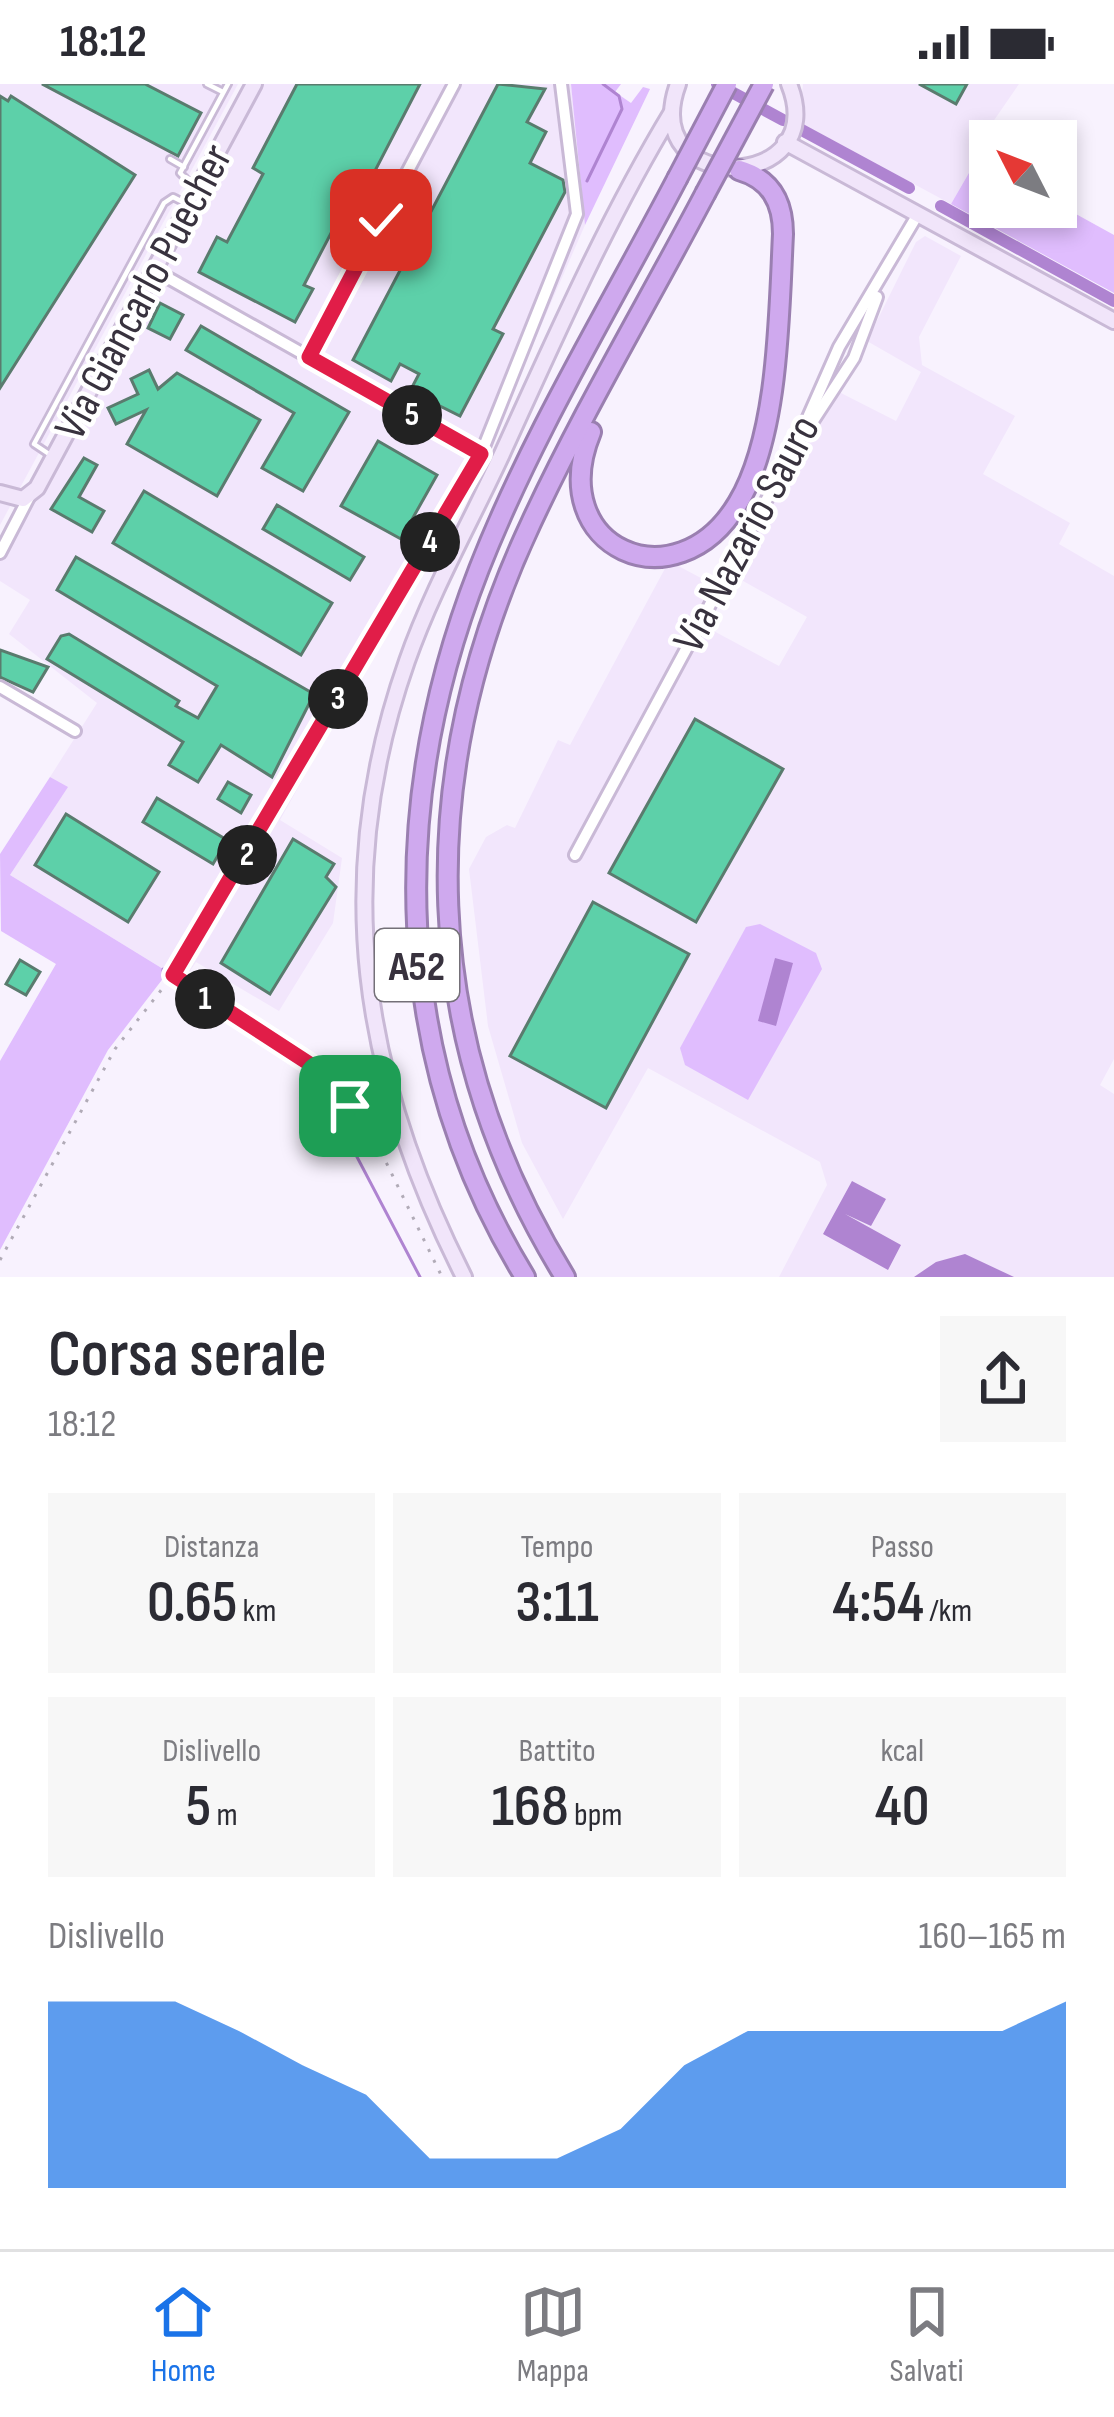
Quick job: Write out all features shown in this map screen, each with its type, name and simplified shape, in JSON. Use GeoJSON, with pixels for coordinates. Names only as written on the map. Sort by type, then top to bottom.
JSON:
{"type":"FeatureCollection","features":[{"type":"Feature","properties":{"kind":"highway","name":"A52"},"geometry":{"type":"LineString","coordinates":[[526,1277],[456,1138],[436,1069],[416,954],[419,792],[436,700],[480,566],[515,487],[728,84]]}},
{"type":"Feature","properties":{"kind":"highway","name":"A52"},"geometry":{"type":"LineString","coordinates":[[565,1277],[493,1141],[455,1003],[447,919],[448,833],[466,710],[493,616],[530,524],[764,84]]}},
{"type":"Feature","properties":{"kind":"highway"},"geometry":{"type":"LineString","coordinates":[[656,287],[592,429],[578,476],[581,503],[596,529],[621,550],[651,559],[695,546],[727,519],[763,441],[783,221],[770,187],[739,170]]}},
{"type":"Feature","properties":{"kind":"main road","name":"Via Giancarlo Puecher"},"geometry":{"type":"LineString","coordinates":[[29,497],[254,84]]}},
{"type":"Feature","properties":{"kind":"main road"},"geometry":{"type":"LineString","coordinates":[[464,1277],[404,1144],[371,1004],[364,923],[376,771],[408,656],[449,561],[672,112],[677,84]]}},
{"type":"Feature","properties":{"kind":"main road"},"geometry":{"type":"LineString","coordinates":[[672,112],[680,139],[704,163],[739,170],[757,166],[785,142],[795,109],[789,84]]}},
{"type":"Feature","properties":{"kind":"main road"},"geometry":{"type":"LineString","coordinates":[[650,149],[668,137],[680,139]]}},
{"type":"Feature","properties":{"kind":"main road"},"geometry":{"type":"LineString","coordinates":[[785,142],[1114,321]]}},
{"type":"Feature","properties":{"kind":"main road"},"geometry":{"type":"LineString","coordinates":[[0,493],[12,499],[29,497]]}},
{"type":"Feature","properties":{"kind":"street"},"geometry":{"type":"LineString","coordinates":[[309,357],[454,84]]}},
{"type":"Feature","properties":{"kind":"street"},"geometry":{"type":"LineString","coordinates":[[177,971],[481,454],[577,214],[561,84]]}},
{"type":"Feature","properties":{"kind":"street","name":"Via Nazario Sauro"},"geometry":{"type":"LineString","coordinates":[[575,855],[794,449],[839,347],[918,214]]}},
{"type":"Feature","properties":{"kind":"street"},"geometry":{"type":"LineString","coordinates":[[157,265],[481,454]]}},
{"type":"Feature","properties":{"kind":"street"},"geometry":{"type":"LineString","coordinates":[[794,449],[854,358],[881,283]]}},
{"type":"Feature","properties":{"kind":"street"},"geometry":{"type":"LineString","coordinates":[[0,553],[29,497]]}},
{"type":"Feature","properties":{"kind":"street"},"geometry":{"type":"LineString","coordinates":[[0,687],[75,731]]}},
{"type":"Feature","properties":{"kind":"lane"},"geometry":{"type":"LineString","coordinates":[[207,84],[223,92]]}},
{"type":"Feature","properties":{"kind":"lane"},"geometry":{"type":"LineString","coordinates":[[198,188],[180,176],[228,84]]}},
{"type":"Feature","properties":{"kind":"lane"},"geometry":{"type":"LineString","coordinates":[[170,159],[184,167]]}},
{"type":"Feature","properties":{"kind":"lane"},"geometry":{"type":"LineString","coordinates":[[54,457],[34,444],[164,203],[172,197],[189,205]]}},
{"type":"Feature","properties":{"kind":"lane"},"geometry":{"type":"LineString","coordinates":[[139,249],[157,265]]}},
{"type":"Feature","properties":{"kind":"path"},"geometry":{"type":"LineString","coordinates":[[0,1260],[115,1049],[177,971],[319,1070],[364,1119],[442,1277]]}},
{"type":"Feature","properties":{"kind":"shaded area"},"geometry":{"type":"Polygon","coordinates":[[[0,84],[238,84],[0,525],[0,84]]]}},
{"type":"Feature","properties":{"kind":"shaded area"},"geometry":{"type":"Polygon","coordinates":[[[259,84],[571,84],[585,196],[585,225],[488,447],[280,820],[342,858],[333,923],[279,1011],[196,962],[184,980],[173,975],[10,875],[67,788],[50,777],[97,703],[9,634],[30,600],[0,581],[0,561],[259,84]]]}},
{"type":"Feature","properties":{"kind":"shaded area"},"geometry":{"type":"Polygon","coordinates":[[[571,84],[621,84],[615,92],[631,103],[643,87],[650,89],[585,225],[571,84]]]}},
{"type":"Feature","properties":{"kind":"shaded area"},"geometry":{"type":"Polygon","coordinates":[[[803,84],[1019,84],[994,120],[969,120],[969,173],[951,204],[799,122],[803,84]]]}},
{"type":"Feature","properties":{"kind":"shaded area"},"geometry":{"type":"Polygon","coordinates":[[[969,173],[969,214],[951,204],[969,173]]]}},
{"type":"Feature","properties":{"kind":"shaded area"},"geometry":{"type":"Polygon","coordinates":[[[1077,215],[1114,235],[1114,293],[995,228],[1077,228],[1077,215]]]}},
{"type":"Feature","properties":{"kind":"shaded area"},"geometry":{"type":"Polygon","coordinates":[[[925,236],[961,256],[919,337],[922,365],[1015,416],[983,474],[1070,523],[1059,544],[1114,576],[1114,1059],[1100,1085],[1114,1094],[1114,1277],[779,1277],[827,1185],[820,1162],[648,1068],[563,1219],[522,1143],[488,1026],[469,869],[486,837],[507,825],[515,828],[558,740],[570,745],[669,561],[714,585],[695,621],[779,666],[807,617],[729,573],[796,451],[837,391],[896,421],[921,372],[867,341],[916,242],[925,236]]]}},
{"type":"Feature","properties":{"kind":"shaded area"},"geometry":{"type":"Polygon","coordinates":[[[50,777],[68,787],[10,875],[168,972],[108,1050],[0,1250],[0,1061],[56,964],[1,931],[0,854],[50,777]]]}},
{"type":"Feature","properties":{"kind":"shaded area"},"geometry":{"type":"Polygon","coordinates":[[[760,924],[816,953],[822,969],[748,1100],[685,1065],[680,1048],[746,927],[760,924]]]}},
{"type":"Feature","properties":{"kind":"shaded area"},"geometry":{"type":"Polygon","coordinates":[[[775,958],[793,963],[776,1026],[758,1021],[775,958]]]}},
{"type":"Feature","properties":{"kind":"shaded area"},"geometry":{"type":"Polygon","coordinates":[[[852,1181],[886,1199],[871,1226],[845,1214],[901,1245],[888,1270],[823,1234],[852,1181]]]}},
{"type":"Feature","properties":{"kind":"shaded area"},"geometry":{"type":"Polygon","coordinates":[[[965,1254],[1014,1277],[914,1277],[936,1262],[965,1254]]]}},
{"type":"Feature","properties":{"kind":"building"},"geometry":{"type":"Polygon","coordinates":[[[42,84],[145,84],[201,113],[178,156],[42,84]]]}},
{"type":"Feature","properties":{"kind":"building"},"geometry":{"type":"Polygon","coordinates":[[[297,84],[420,84],[350,219],[341,214],[304,285],[313,289],[295,322],[199,272],[217,237],[227,242],[263,174],[253,168],[297,84]]]}},
{"type":"Feature","properties":{"kind":"building"},"geometry":{"type":"Polygon","coordinates":[[[498,84],[545,89],[527,122],[546,132],[530,163],[563,180],[565,192],[493,329],[503,334],[460,416],[410,391],[419,374],[400,364],[391,381],[353,360],[498,84]]]}},
{"type":"Feature","properties":{"kind":"building"},"geometry":{"type":"Polygon","coordinates":[[[919,84],[967,84],[956,104],[919,84]]]}},
{"type":"Feature","properties":{"kind":"building"},"geometry":{"type":"Polygon","coordinates":[[[0,96],[8,101],[11,96],[135,175],[0,388],[0,96]]]}},
{"type":"Feature","properties":{"kind":"building"},"geometry":{"type":"Polygon","coordinates":[[[160,303],[183,315],[170,339],[148,328],[160,303]]]}},
{"type":"Feature","properties":{"kind":"building"},"geometry":{"type":"Polygon","coordinates":[[[201,326],[349,412],[303,491],[262,468],[294,413],[186,350],[201,326]]]}},
{"type":"Feature","properties":{"kind":"building"},"geometry":{"type":"Polygon","coordinates":[[[149,370],[158,389],[177,373],[260,420],[217,496],[127,444],[146,410],[116,424],[108,408],[138,394],[131,379],[149,370]]]}},
{"type":"Feature","properties":{"kind":"building"},"geometry":{"type":"Polygon","coordinates":[[[378,441],[437,475],[401,539],[341,506],[378,441]]]}},
{"type":"Feature","properties":{"kind":"building"},"geometry":{"type":"Polygon","coordinates":[[[84,458],[97,465],[79,497],[104,511],[92,532],[51,509],[84,458]]]}},
{"type":"Feature","properties":{"kind":"building"},"geometry":{"type":"Polygon","coordinates":[[[144,491],[332,603],[301,655],[113,543],[144,491]]]}},
{"type":"Feature","properties":{"kind":"building"},"geometry":{"type":"Polygon","coordinates":[[[277,505],[364,557],[350,580],[263,529],[277,505]]]}},
{"type":"Feature","properties":{"kind":"building"},"geometry":{"type":"Polygon","coordinates":[[[76,557],[314,694],[272,777],[221,745],[198,782],[169,765],[183,742],[47,659],[61,636],[69,634],[179,701],[176,706],[198,718],[217,686],[57,590],[76,557]]]}},
{"type":"Feature","properties":{"kind":"building"},"geometry":{"type":"Polygon","coordinates":[[[0,650],[48,667],[33,692],[0,677],[0,650]]]}},
{"type":"Feature","properties":{"kind":"building"},"geometry":{"type":"Polygon","coordinates":[[[695,719],[783,769],[696,922],[609,873],[695,719]]]}},
{"type":"Feature","properties":{"kind":"building"},"geometry":{"type":"Polygon","coordinates":[[[228,782],[251,795],[241,813],[218,799],[228,782]]]}},
{"type":"Feature","properties":{"kind":"building"},"geometry":{"type":"Polygon","coordinates":[[[157,798],[227,840],[213,864],[143,822],[157,798]]]}},
{"type":"Feature","properties":{"kind":"building"},"geometry":{"type":"Polygon","coordinates":[[[66,814],[159,872],[128,922],[35,865],[66,814]]]}},
{"type":"Feature","properties":{"kind":"building"},"geometry":{"type":"Polygon","coordinates":[[[293,839],[334,864],[326,877],[336,887],[270,994],[221,963],[293,839]]]}},
{"type":"Feature","properties":{"kind":"building"},"geometry":{"type":"Polygon","coordinates":[[[593,902],[689,954],[606,1108],[510,1056],[593,902]]]}},
{"type":"Feature","properties":{"kind":"building"},"geometry":{"type":"Polygon","coordinates":[[[20,960],[40,972],[26,995],[6,984],[20,960]]]}},
{"type":"Feature","properties":{"kind":"waterway"},"geometry":{"type":"LineString","coordinates":[[587,181],[622,109],[619,96],[603,84]]}},
{"type":"Feature","properties":{"kind":"waterway"},"geometry":{"type":"LineString","coordinates":[[717,84],[783,120]]}},
{"type":"Feature","properties":{"kind":"waterway"},"geometry":{"type":"LineString","coordinates":[[798,128],[909,188]]}},
{"type":"Feature","properties":{"kind":"waterway"},"geometry":{"type":"LineString","coordinates":[[941,206],[1114,301]]}},
{"type":"Feature","properties":{"kind":"waterway"},"geometry":{"type":"LineString","coordinates":[[258,822],[263,814]]}},
{"type":"Feature","properties":{"kind":"waterway"},"geometry":{"type":"LineString","coordinates":[[232,866],[242,849]]}},
{"type":"Feature","properties":{"kind":"waterway"},"geometry":{"type":"LineString","coordinates":[[201,912],[212,896]]}},
{"type":"Feature","properties":{"kind":"waterway"},"geometry":{"type":"LineString","coordinates":[[163,969],[163,976]]}},
{"type":"Feature","properties":{"kind":"waterway"},"geometry":{"type":"LineString","coordinates":[[170,982],[314,1075],[420,1277]]}},
{"type":"Feature","properties":{"kind":"route"},"geometry":{"type":"LineString","coordinates":[[350,1106],[319,1070],[173,975],[182,967],[481,454],[309,357],[381,220]]}}]}
